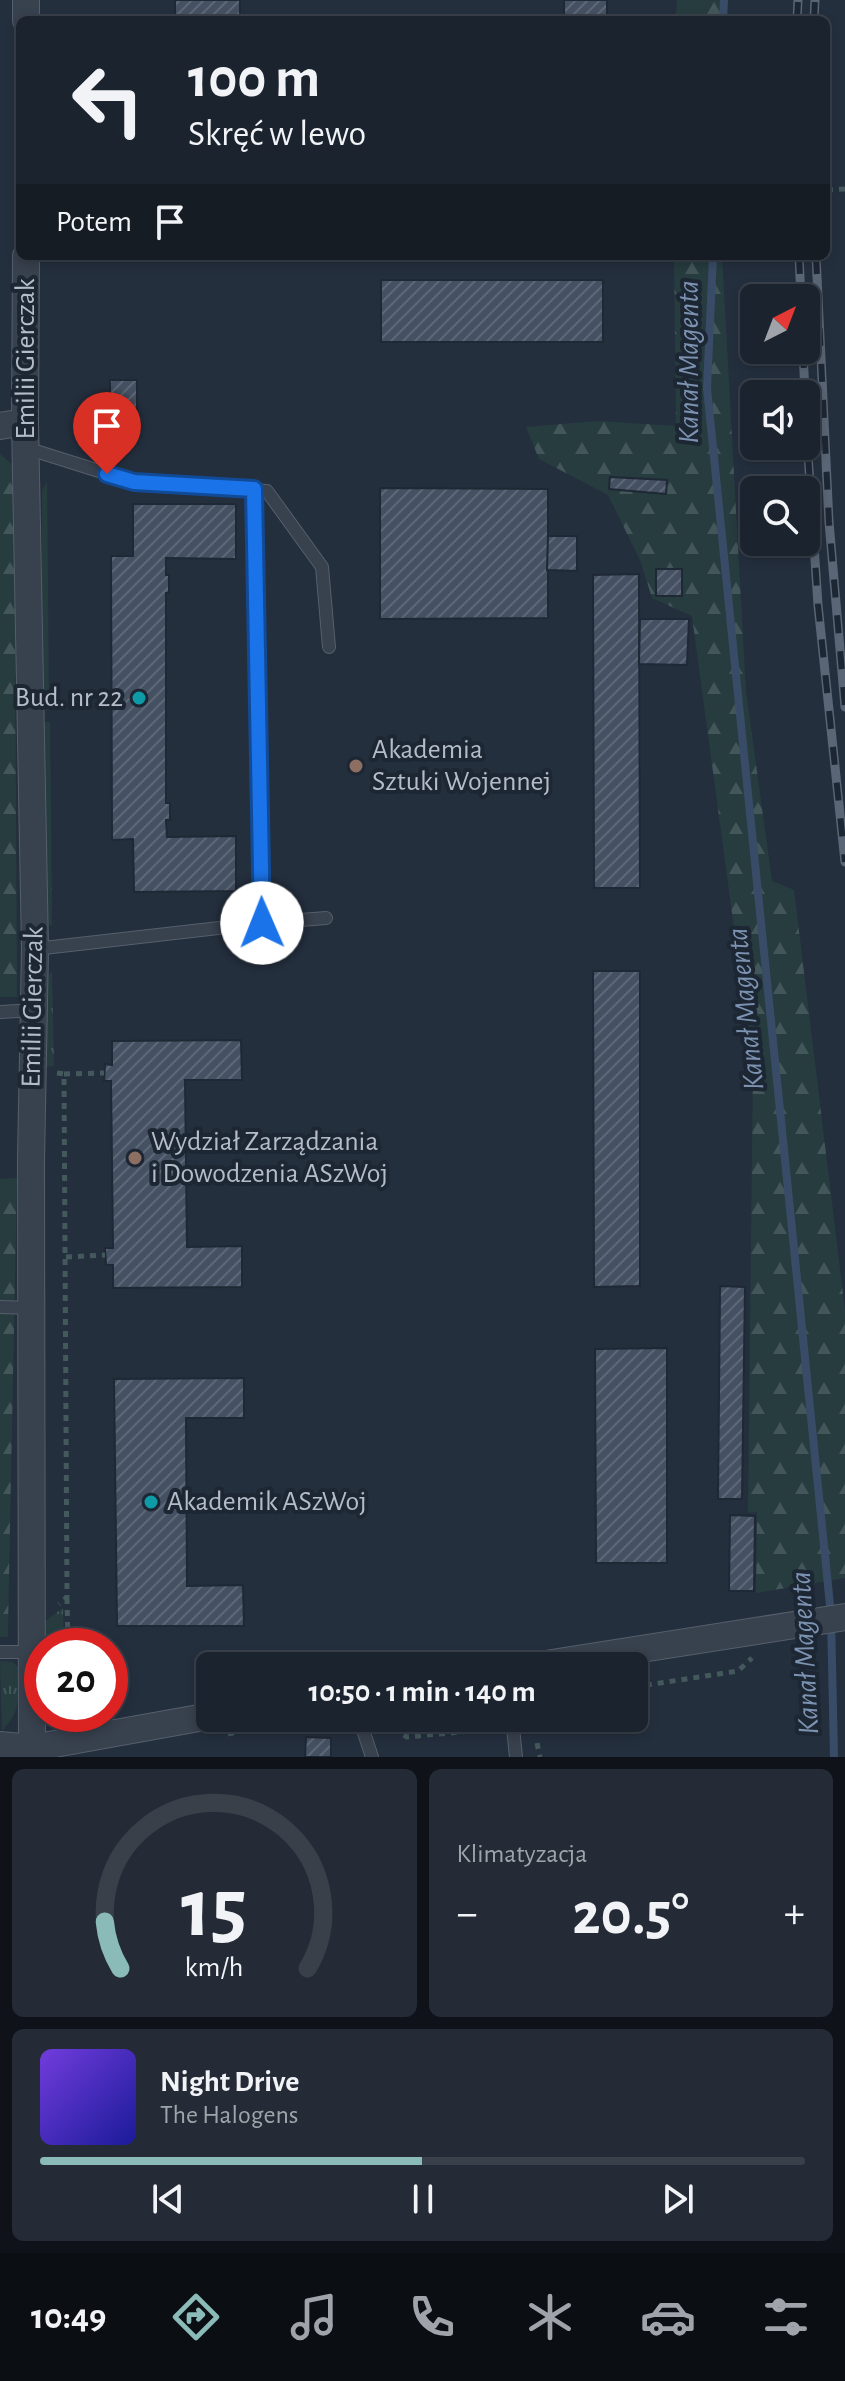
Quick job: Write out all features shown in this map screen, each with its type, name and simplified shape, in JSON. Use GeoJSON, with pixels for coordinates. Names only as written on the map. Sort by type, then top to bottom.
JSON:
{"type":"FeatureCollection","features":[{"type":"Feature","properties":{"kind":"street","name":"Emilii Gierczak"},"geometry":{"type":"LineString","coordinates":[[26,260],[17,432],[35,949],[31,1160],[30,1628]]}},
{"type":"Feature","properties":{"kind":"street"},"geometry":{"type":"LineString","coordinates":[[622,1652],[845,1617]]}},
{"type":"Feature","properties":{"kind":"street"},"geometry":{"type":"LineString","coordinates":[[0,1745],[32,1753],[196,1728]]}},
{"type":"Feature","properties":{"kind":"street","name":"Emilii Gierczak"},"geometry":{"type":"LineString","coordinates":[[32,1732],[32,1753]]}},
{"type":"Feature","properties":{"kind":"lane"},"geometry":{"type":"LineString","coordinates":[[17,432],[134,482],[267,491],[322,567],[329,647]]}},
{"type":"Feature","properties":{"kind":"lane"},"geometry":{"type":"LineString","coordinates":[[254,489],[262,923]]}},
{"type":"Feature","properties":{"kind":"lane"},"geometry":{"type":"LineString","coordinates":[[35,949],[326,918]]}},
{"type":"Feature","properties":{"kind":"lane"},"geometry":{"type":"LineString","coordinates":[[0,1012],[35,1010]]}},
{"type":"Feature","properties":{"kind":"lane"},"geometry":{"type":"LineString","coordinates":[[0,1307],[32,1308]]}},
{"type":"Feature","properties":{"kind":"lane"},"geometry":{"type":"LineString","coordinates":[[0,1652],[24,1652]]}},
{"type":"Feature","properties":{"kind":"lane"},"geometry":{"type":"LineString","coordinates":[[363,1732],[372,1757]]}},
{"type":"Feature","properties":{"kind":"lane"},"geometry":{"type":"LineString","coordinates":[[513,1732],[516,1757]]}},
{"type":"Feature","properties":{"kind":"path"},"geometry":{"type":"LineString","coordinates":[[830,190],[845,189]]}},
{"type":"Feature","properties":{"kind":"path"},"geometry":{"type":"LineString","coordinates":[[64,1074],[104,1073]]}},
{"type":"Feature","properties":{"kind":"path"},"geometry":{"type":"LineString","coordinates":[[66,1257],[105,1255]]}},
{"type":"Feature","properties":{"kind":"path"},"geometry":{"type":"LineString","coordinates":[[67,1597],[68,1628]]}},
{"type":"Feature","properties":{"kind":"path"},"geometry":{"type":"LineString","coordinates":[[398,1732],[407,1737],[460,1732]]}},
{"type":"Feature","properties":{"kind":"green space"},"geometry":{"type":"Polygon","coordinates":[[[677,0],[723,0],[723,16],[676,16],[677,0]]]}},
{"type":"Feature","properties":{"kind":"green space"},"geometry":{"type":"Polygon","coordinates":[[[674,260],[722,260],[746,692],[772,881],[794,890],[845,1310],[845,1578],[756,1593],[757,1512],[748,1513],[753,1069],[692,616],[652,598],[640,560],[608,495],[539,459],[526,427],[598,421],[676,426],[674,260]]]}},
{"type":"Feature","properties":{"kind":"green space"},"geometry":{"type":"Polygon","coordinates":[[[0,454],[14,466],[17,997],[0,997],[0,454]]]}},
{"type":"Feature","properties":{"kind":"green space"},"geometry":{"type":"Polygon","coordinates":[[[47,482],[49,711],[42,707],[42,490],[47,482]]]}},
{"type":"Feature","properties":{"kind":"green space"},"geometry":{"type":"Polygon","coordinates":[[[44,722],[50,722],[52,926],[46,923],[44,722]]]}},
{"type":"Feature","properties":{"kind":"green space"},"geometry":{"type":"Polygon","coordinates":[[[52,971],[54,1066],[43,1067],[44,981],[52,971]]]}},
{"type":"Feature","properties":{"kind":"green space"},"geometry":{"type":"Polygon","coordinates":[[[17,1178],[8,1637],[0,1637],[0,1179],[17,1178]]]}},
{"type":"Feature","properties":{"kind":"green space"},"geometry":{"type":"Polygon","coordinates":[[[63,1608],[64,1628],[44,1628],[44,1622],[63,1608]]]}},
{"type":"Feature","properties":{"kind":"green space"},"geometry":{"type":"Polygon","coordinates":[[[0,1661],[12,1662],[19,1667],[16,1709],[2,1730],[0,1661]]]}},
{"type":"Feature","properties":{"kind":"building"},"geometry":{"type":"Polygon","coordinates":[[[175,0],[240,0],[240,16],[175,16],[175,0]]]}},
{"type":"Feature","properties":{"kind":"building"},"geometry":{"type":"Polygon","coordinates":[[[564,0],[607,0],[607,16],[564,16],[564,0]]]}},
{"type":"Feature","properties":{"kind":"building"},"geometry":{"type":"Polygon","coordinates":[[[381,280],[603,280],[603,342],[381,342],[381,280]]]}},
{"type":"Feature","properties":{"kind":"building"},"geometry":{"type":"Polygon","coordinates":[[[110,380],[137,380],[137,409],[110,408],[110,380]]]}},
{"type":"Feature","properties":{"kind":"building"},"geometry":{"type":"Polygon","coordinates":[[[610,477],[667,480],[666,494],[609,489],[610,477]]]}},
{"type":"Feature","properties":{"kind":"building"},"geometry":{"type":"Polygon","coordinates":[[[380,488],[548,489],[548,618],[380,619],[380,488]]]}},
{"type":"Feature","properties":{"kind":"building","name":"Bud. nr 22"},"geometry":{"type":"Polygon","coordinates":[[[133,504],[236,504],[236,559],[166,558],[169,593],[166,593],[166,803],[170,803],[170,820],[166,820],[167,837],[236,836],[236,891],[134,892],[133,839],[112,840],[111,556],[133,556],[133,504]]]}},
{"type":"Feature","properties":{"kind":"building"},"geometry":{"type":"Polygon","coordinates":[[[548,536],[577,536],[577,571],[547,570],[548,536]]]}},
{"type":"Feature","properties":{"kind":"building"},"geometry":{"type":"Polygon","coordinates":[[[656,569],[682,569],[682,596],[656,596],[656,569]]]}},
{"type":"Feature","properties":{"kind":"building"},"geometry":{"type":"Polygon","coordinates":[[[639,574],[640,888],[594,888],[593,575],[639,574]]]}},
{"type":"Feature","properties":{"kind":"building"},"geometry":{"type":"Polygon","coordinates":[[[640,619],[689,619],[687,665],[639,664],[640,619]]]}},
{"type":"Feature","properties":{"kind":"building"},"geometry":{"type":"Polygon","coordinates":[[[593,971],[640,971],[640,1286],[594,1287],[593,971]]]}},
{"type":"Feature","properties":{"kind":"building"},"geometry":{"type":"Polygon","coordinates":[[[241,1040],[242,1080],[185,1080],[187,1247],[242,1246],[242,1287],[113,1288],[113,1265],[106,1265],[105,1248],[113,1248],[111,1081],[104,1081],[105,1064],[112,1065],[112,1041],[241,1040]]]}},
{"type":"Feature","properties":{"kind":"building"},"geometry":{"type":"Polygon","coordinates":[[[720,1286],[745,1287],[742,1499],[718,1499],[720,1286]]]}},
{"type":"Feature","properties":{"kind":"building"},"geometry":{"type":"Polygon","coordinates":[[[667,1348],[667,1563],[596,1563],[595,1349],[667,1348]]]}},
{"type":"Feature","properties":{"kind":"building","name":"Akademik ASzWoj"},"geometry":{"type":"Polygon","coordinates":[[[244,1378],[244,1418],[186,1418],[187,1586],[243,1585],[244,1626],[117,1626],[114,1379],[244,1378]]]}},
{"type":"Feature","properties":{"kind":"building"},"geometry":{"type":"Polygon","coordinates":[[[730,1515],[755,1516],[754,1591],[729,1591],[730,1515]]]}},
{"type":"Feature","properties":{"kind":"building"},"geometry":{"type":"Polygon","coordinates":[[[306,1737],[331,1738],[331,1757],[305,1757],[306,1737]]]}},
{"type":"Feature","properties":{"kind":"waterway","name":"Kanał Magenta"},"geometry":{"type":"LineString","coordinates":[[723,16],[724,0]]}},
{"type":"Feature","properties":{"kind":"waterway","name":"Kanał Magenta"},"geometry":{"type":"LineString","coordinates":[[713,260],[707,388],[831,1615],[834,1757]]}},
{"type":"Feature","properties":{"kind":"railway"},"geometry":{"type":"LineString","coordinates":[[797,16],[798,0]]}},
{"type":"Feature","properties":{"kind":"railway"},"geometry":{"type":"LineString","coordinates":[[814,16],[815,0]]}},
{"type":"Feature","properties":{"kind":"railway"},"geometry":{"type":"LineString","coordinates":[[799,260],[800,284]]}},
{"type":"Feature","properties":{"kind":"railway"},"geometry":{"type":"LineString","coordinates":[[816,260],[829,522],[845,707]]}},
{"type":"Feature","properties":{"kind":"railway"},"geometry":{"type":"LineString","coordinates":[[804,364],[804,380]]}},
{"type":"Feature","properties":{"kind":"railway"},"geometry":{"type":"LineString","coordinates":[[808,460],[818,605],[845,862]]}},
{"type":"Feature","properties":{"kind":"place","name":"Bud. nr 22"},"geometry":{"type":"Point","coordinates":[139,698]}},
{"type":"Feature","properties":{"kind":"place","name":"Akademia Sztuki Wojennej"},"geometry":{"type":"Point","coordinates":[356,766]}},
{"type":"Feature","properties":{"kind":"place","name":"Wydział Zarządzania i Dowodzenia ASzWoj"},"geometry":{"type":"Point","coordinates":[135,1158]}},
{"type":"Feature","properties":{"kind":"place","name":"Akademik ASzWoj"},"geometry":{"type":"Point","coordinates":[151,1502]}},
{"type":"Feature","properties":{"kind":"route"},"geometry":{"type":"LineString","coordinates":[[107,474],[134,482],[254,489],[262,923]]}}]}
